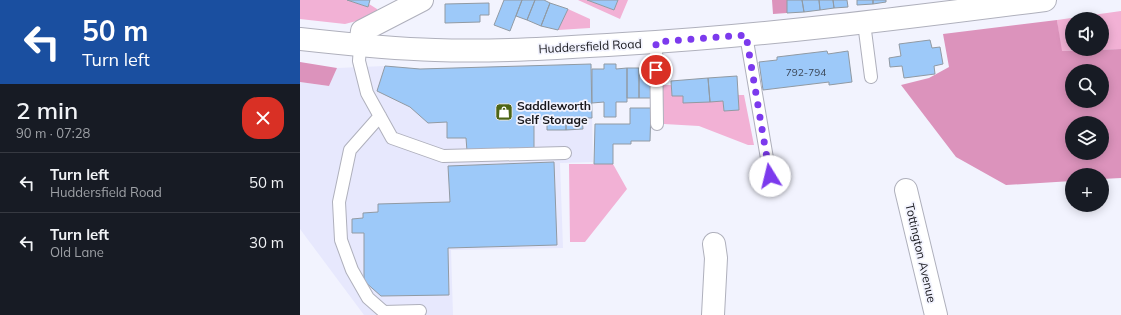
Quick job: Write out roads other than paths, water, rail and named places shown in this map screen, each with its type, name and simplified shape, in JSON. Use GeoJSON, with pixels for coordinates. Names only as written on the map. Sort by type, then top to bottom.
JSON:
{"type":"FeatureCollection","features":[{"type":"Feature","properties":{"kind":"main road"},"geometry":{"type":"LineString","coordinates":[[360,46],[362,31],[422,0]]}},
{"type":"Feature","properties":{"kind":"main road","name":"Huddersfield Road"},"geometry":{"type":"LineString","coordinates":[[300,39],[360,46],[436,50],[547,49],[746,35],[864,23],[1045,0]]}},
{"type":"Feature","properties":{"kind":"main road","name":"Tottington Avenue"},"geometry":{"type":"LineString","coordinates":[[906,190],[936,315]]}},
{"type":"Feature","properties":{"kind":"main road"},"geometry":{"type":"LineString","coordinates":[[713,315],[716,258],[714,244]]}},
{"type":"Feature","properties":{"kind":"lane"},"geometry":{"type":"LineString","coordinates":[[864,23],[871,77]]}},
{"type":"Feature","properties":{"kind":"lane"},"geometry":{"type":"LineString","coordinates":[[746,35],[770,176]]}},
{"type":"Feature","properties":{"kind":"lane"},"geometry":{"type":"LineString","coordinates":[[656,42],[657,124]]}},
{"type":"Feature","properties":{"kind":"lane"},"geometry":{"type":"LineString","coordinates":[[360,46],[359,61],[367,93],[392,138],[443,156],[565,153]]}},
{"type":"Feature","properties":{"kind":"lane"},"geometry":{"type":"LineString","coordinates":[[380,116],[350,150],[339,202],[342,240],[352,270],[368,298],[384,312],[420,311]]}},
{"type":"Feature","properties":{"kind":"place","name":"Saddleworth Self Storage"},"geometry":{"type":"Point","coordinates":[504,112]}}]}
